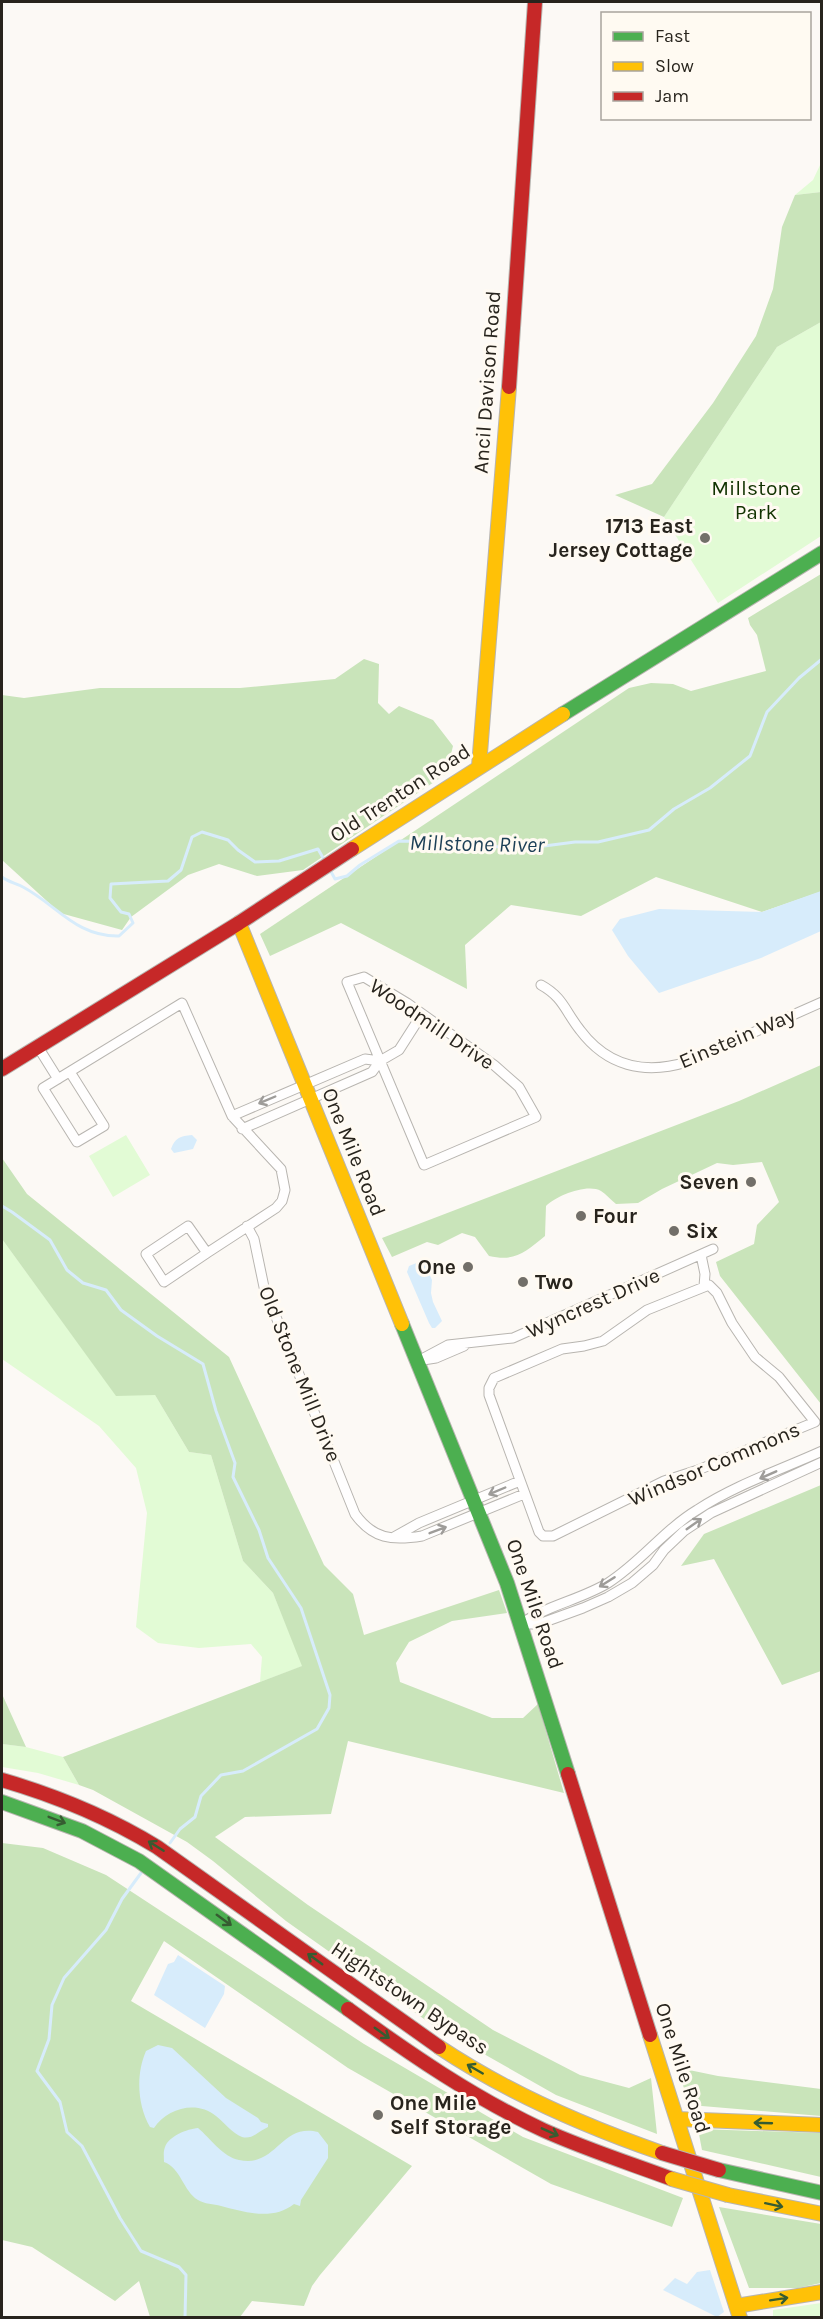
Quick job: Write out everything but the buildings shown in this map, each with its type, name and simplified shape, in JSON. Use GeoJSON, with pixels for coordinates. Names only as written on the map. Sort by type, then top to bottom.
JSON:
{"type":"FeatureCollection","features":[{"type":"Feature","properties":{"kind":"main road","name":"Ancil Davison Road"},"geometry":{"type":"LineString","coordinates":[[479,766],[501,505],[535,2]]}},
{"type":"Feature","properties":{"kind":"main road","name":"Old Trenton Road"},"geometry":{"type":"LineString","coordinates":[[2,1069],[239,923],[479,766],[822,553]]}},
{"type":"Feature","properties":{"kind":"main road","name":"One Mile Road"},"geometry":{"type":"LineString","coordinates":[[239,923],[477,1507],[521,1624],[738,2312]]}},
{"type":"Feature","properties":{"kind":"main road","name":"Hightstown Bypass"},"geometry":{"type":"LineString","coordinates":[[2,1780],[57,1797],[93,1812],[160,1849],[422,2036],[478,2071],[551,2109],[662,2153],[719,2170],[822,2193]]}},
{"type":"Feature","properties":{"kind":"main road","name":"Hightstown Bypass"},"geometry":{"type":"LineString","coordinates":[[2,1802],[59,1820],[133,1857],[396,2044],[467,2089],[512,2114],[570,2141],[672,2179],[728,2195],[822,2214]]}},
{"type":"Feature","properties":{"kind":"main road"},"geometry":{"type":"LineString","coordinates":[[677,2119],[822,2125]]}},
{"type":"Feature","properties":{"kind":"main road"},"geometry":{"type":"LineString","coordinates":[[738,2312],[822,2292]]}},
{"type":"Feature","properties":{"kind":"street","name":"Woodmill Drive"},"geometry":{"type":"LineString","coordinates":[[364,977],[422,1014],[494,1065],[519,1087],[536,1117],[424,1165],[347,982],[364,977]]}},
{"type":"Feature","properties":{"kind":"street","name":"Einstein Way"},"geometry":{"type":"LineString","coordinates":[[541,985],[556,994],[580,1031],[602,1052],[630,1067],[646,1068],[669,1067],[687,1062],[822,1002]]}},
{"type":"Feature","properties":{"kind":"street"},"geometry":{"type":"LineString","coordinates":[[70,1072],[104,1126],[77,1142],[44,1088],[182,1003],[232,1116],[275,1161],[285,1183],[282,1201],[276,1208],[164,1282],[146,1254],[188,1226],[207,1253]]}},
{"type":"Feature","properties":{"kind":"street"},"geometry":{"type":"LineString","coordinates":[[242,1129],[372,1072],[380,1061],[399,1050],[422,1014]]}},
{"type":"Feature","properties":{"kind":"street"},"geometry":{"type":"LineString","coordinates":[[38,1047],[58,1079]]}},
{"type":"Feature","properties":{"kind":"street"},"geometry":{"type":"LineString","coordinates":[[232,1116],[365,1059],[380,1061]]}},
{"type":"Feature","properties":{"kind":"street","name":"Old Stone Mill Drive"},"geometry":{"type":"LineString","coordinates":[[247,1227],[254,1239],[264,1287],[355,1514],[368,1530],[378,1535],[405,1539],[422,1536],[477,1507]]}},
{"type":"Feature","properties":{"kind":"street","name":"Wyncrest Drive"},"geometry":{"type":"LineString","coordinates":[[418,1361],[436,1358],[469,1344],[513,1338],[714,1249]]}},
{"type":"Feature","properties":{"kind":"street"},"geometry":{"type":"LineString","coordinates":[[701,1255],[705,1274],[704,1286]]}},
{"type":"Feature","properties":{"kind":"street","name":"Windsor Commons"},"geometry":{"type":"LineString","coordinates":[[709,1285],[717,1293],[732,1323],[755,1357],[779,1377],[815,1422],[698,1470],[664,1481],[553,1536],[543,1536],[539,1532],[519,1481],[489,1395],[489,1388],[494,1378],[562,1349],[603,1341],[647,1310],[704,1286],[709,1285]]}},
{"type":"Feature","properties":{"kind":"street"},"geometry":{"type":"LineString","coordinates":[[521,1624],[536,1613],[585,1596],[608,1582],[696,1510],[822,1451]]}},
{"type":"Feature","properties":{"kind":"street"},"geometry":{"type":"LineString","coordinates":[[521,1624],[539,1624],[608,1597],[632,1583],[653,1565],[664,1550],[684,1532],[711,1513],[822,1462]]}},
{"type":"Feature","properties":{"kind":"street"},"geometry":{"type":"LineString","coordinates":[[477,1507],[519,1481]]}},
{"type":"Feature","properties":{"kind":"street"},"geometry":{"type":"LineString","coordinates":[[394,1537],[419,1523],[524,1494]]}},
{"type":"Feature","properties":{"kind":"green space"},"geometry":{"type":"Polygon","coordinates":[[[821,163],[821,192],[795,195],[813,180],[821,163]]]}},
{"type":"Feature","properties":{"kind":"green space"},"geometry":{"type":"Polygon","coordinates":[[[821,192],[821,322],[777,347],[664,517],[615,495],[652,484],[713,403],[756,336],[773,289],[782,227],[795,195],[821,192]]]}},
{"type":"Feature","properties":{"kind":"green space","name":"Millstone Park"},"geometry":{"type":"Polygon","coordinates":[[[821,322],[821,536],[718,603],[664,517],[777,347],[821,322]]]}},
{"type":"Feature","properties":{"kind":"green space"},"geometry":{"type":"Polygon","coordinates":[[[821,574],[820,892],[762,912],[656,877],[581,916],[511,905],[465,945],[467,989],[341,923],[270,956],[260,934],[629,688],[651,683],[673,684],[691,691],[766,671],[757,635],[748,618],[821,574]]]}},
{"type":"Feature","properties":{"kind":"green space"},"geometry":{"type":"Polygon","coordinates":[[[364,659],[379,664],[378,703],[389,714],[399,706],[433,720],[453,746],[446,774],[303,870],[257,876],[219,864],[188,875],[131,917],[122,930],[60,913],[2,860],[2,695],[24,698],[100,688],[240,688],[335,679],[364,659]]]}},
{"type":"Feature","properties":{"kind":"green space"},"geometry":{"type":"Polygon","coordinates":[[[821,1065],[821,1404],[720,1276],[716,1262],[754,1244],[757,1225],[779,1202],[762,1162],[733,1165],[717,1163],[638,1203],[616,1204],[603,1192],[595,1189],[580,1190],[564,1195],[546,1206],[545,1236],[526,1251],[513,1257],[489,1256],[475,1237],[462,1233],[438,1245],[427,1242],[392,1257],[382,1238],[739,1101],[821,1065]]]}},
{"type":"Feature","properties":{"kind":"green space"},"geometry":{"type":"Polygon","coordinates":[[[126,1135],[150,1175],[113,1197],[89,1156],[126,1135]]]}},
{"type":"Feature","properties":{"kind":"green space"},"geometry":{"type":"Polygon","coordinates":[[[2,1158],[27,1194],[229,1357],[324,1565],[353,1594],[364,1635],[499,1590],[507,1613],[452,1621],[409,1642],[396,1663],[400,1682],[492,1718],[523,1718],[538,1704],[564,1793],[348,1741],[331,1814],[245,1817],[215,1837],[308,1905],[493,2030],[580,2075],[629,2088],[651,2078],[657,2134],[556,2095],[431,2024],[286,1921],[187,1842],[93,1790],[79,1785],[63,1757],[302,1666],[273,1593],[243,1561],[211,1455],[189,1452],[155,1395],[116,1396],[2,1239],[2,1158]]]}},
{"type":"Feature","properties":{"kind":"green space"},"geometry":{"type":"Polygon","coordinates":[[[2,1239],[116,1395],[155,1395],[189,1452],[211,1455],[243,1561],[273,1593],[303,1666],[260,1682],[262,1657],[251,1644],[199,1648],[158,1643],[136,1627],[147,1513],[136,1468],[99,1426],[2,1359],[2,1239]]]}},
{"type":"Feature","properties":{"kind":"green space"},"geometry":{"type":"Polygon","coordinates":[[[821,1485],[821,1671],[782,1685],[714,1559],[681,1566],[704,1534],[821,1485]]]}},
{"type":"Feature","properties":{"kind":"green space"},"geometry":{"type":"Polygon","coordinates":[[[2,1694],[26,1747],[2,1744],[2,1694]]]}},
{"type":"Feature","properties":{"kind":"green space"},"geometry":{"type":"Polygon","coordinates":[[[2,1744],[26,1747],[63,1757],[79,1785],[38,1773],[2,1767],[2,1744]]]}},
{"type":"Feature","properties":{"kind":"green space"},"geometry":{"type":"Polygon","coordinates":[[[2,1843],[43,1848],[106,1875],[364,2044],[523,2137],[683,2198],[672,2227],[551,2184],[348,2068],[164,1941],[131,2001],[412,2166],[320,2275],[312,2286],[304,2306],[252,2301],[240,2317],[150,2317],[139,2281],[115,2301],[32,2247],[2,2240],[2,1843]]]}},
{"type":"Feature","properties":{"kind":"green space"},"geometry":{"type":"Polygon","coordinates":[[[689,2070],[718,2076],[821,2089],[821,2116],[690,2105],[680,2077],[689,2070]]]}},
{"type":"Feature","properties":{"kind":"green space"},"geometry":{"type":"Polygon","coordinates":[[[698,2129],[821,2133],[821,2177],[702,2150],[698,2129]]]}},
{"type":"Feature","properties":{"kind":"green space"},"geometry":{"type":"Polygon","coordinates":[[[719,2207],[821,2224],[821,2283],[798,2288],[749,2288],[719,2207]]]}},
{"type":"Feature","properties":{"kind":"green space"},"geometry":{"type":"Polygon","coordinates":[[[821,2303],[821,2317],[773,2317],[773,2310],[821,2303]]]}},
{"type":"Feature","properties":{"kind":"water"},"geometry":{"type":"Polygon","coordinates":[[[821,891],[821,931],[761,958],[659,993],[628,956],[612,930],[620,919],[659,909],[762,912],[821,891]]]}},
{"type":"Feature","properties":{"kind":"water"},"geometry":{"type":"Polygon","coordinates":[[[192,1135],[197,1140],[193,1149],[174,1153],[171,1149],[176,1140],[192,1135]]]}},
{"type":"Feature","properties":{"kind":"water"},"geometry":{"type":"Polygon","coordinates":[[[419,1262],[425,1265],[432,1280],[433,1302],[442,1321],[435,1328],[432,1328],[429,1323],[407,1272],[409,1266],[419,1262]]]}},
{"type":"Feature","properties":{"kind":"water"},"geometry":{"type":"Polygon","coordinates":[[[178,1955],[225,1986],[224,1994],[205,2028],[154,1995],[168,1964],[174,1962],[178,1955]]]}},
{"type":"Feature","properties":{"kind":"water"},"geometry":{"type":"Polygon","coordinates":[[[158,2045],[172,2048],[226,2098],[261,2122],[268,2124],[268,2127],[252,2136],[242,2137],[208,2111],[191,2107],[174,2111],[166,2115],[154,2128],[150,2127],[142,2109],[139,2079],[146,2051],[158,2045]]]}},
{"type":"Feature","properties":{"kind":"water"},"geometry":{"type":"Polygon","coordinates":[[[198,2128],[228,2155],[239,2160],[252,2161],[262,2158],[295,2134],[305,2131],[318,2132],[328,2145],[328,2158],[301,2200],[300,2206],[294,2204],[268,2214],[239,2211],[200,2201],[193,2196],[174,2169],[164,2162],[164,2149],[174,2136],[198,2128]]]}},
{"type":"Feature","properties":{"kind":"water"},"geometry":{"type":"Polygon","coordinates":[[[710,2270],[724,2312],[717,2317],[663,2290],[675,2278],[687,2284],[697,2272],[710,2270]]]}},
{"type":"Feature","properties":{"kind":"waterway","name":"Millstone River"},"geometry":{"type":"LineString","coordinates":[[329,868],[335,879],[347,876],[360,865],[399,841],[449,842],[521,849],[575,842],[598,842],[649,830],[674,809],[710,788],[750,756],[767,712],[799,678],[822,659]]}},
{"type":"Feature","properties":{"kind":"waterway","name":"Millstone River"},"geometry":{"type":"LineString","coordinates":[[2,877],[35,894],[79,926],[104,935],[119,936],[133,923],[129,914],[121,912],[110,898],[111,884],[168,881],[181,870],[192,837],[202,832],[228,840],[255,862],[279,861],[318,849],[326,863]]}},
{"type":"Feature","properties":{"kind":"waterway"},"geometry":{"type":"LineString","coordinates":[[2,1206],[50,1240],[67,1270],[83,1283],[106,1290],[121,1310],[157,1336],[203,1364],[216,1411],[235,1463],[233,1477],[259,1530],[268,1558],[301,1608],[330,1695],[329,1708],[317,1729],[243,1771],[221,1775],[201,1796],[195,1817],[180,1829],[170,1843]]}},
{"type":"Feature","properties":{"kind":"waterway"},"geometry":{"type":"LineString","coordinates":[[141,1873],[122,1899],[106,1930],[64,1978],[52,2005],[49,2039],[37,2071],[60,2102],[67,2132],[82,2146],[120,2218],[141,2251],[179,2267],[186,2275],[185,2318]]}},
{"type":"Feature","properties":{"kind":"traffic: fast"},"geometry":{"type":"LineString","coordinates":[[563,714],[822,553]]}},
{"type":"Feature","properties":{"kind":"traffic: fast"},"geometry":{"type":"LineString","coordinates":[[402,1324],[507,1583],[568,1774]]}},
{"type":"Feature","properties":{"kind":"traffic: fast"},"geometry":{"type":"LineString","coordinates":[[2,1802],[82,1831],[139,1861],[348,2009]]}},
{"type":"Feature","properties":{"kind":"traffic: fast"},"geometry":{"type":"LineString","coordinates":[[719,2170],[822,2193]]}},
{"type":"Feature","properties":{"kind":"traffic: slow"},"geometry":{"type":"LineString","coordinates":[[479,766],[509,387]]}},
{"type":"Feature","properties":{"kind":"traffic: slow"},"geometry":{"type":"LineString","coordinates":[[352,849],[563,714]]}},
{"type":"Feature","properties":{"kind":"traffic: slow"},"geometry":{"type":"LineString","coordinates":[[239,923],[402,1324]]}},
{"type":"Feature","properties":{"kind":"traffic: slow"},"geometry":{"type":"LineString","coordinates":[[650,2035],[740,2318]]}},
{"type":"Feature","properties":{"kind":"traffic: slow"},"geometry":{"type":"LineString","coordinates":[[439,2047],[519,2094],[604,2132],[662,2153]]}},
{"type":"Feature","properties":{"kind":"traffic: slow"},"geometry":{"type":"LineString","coordinates":[[677,2119],[822,2125]]}},
{"type":"Feature","properties":{"kind":"traffic: slow"},"geometry":{"type":"LineString","coordinates":[[672,2179],[728,2195]]}},
{"type":"Feature","properties":{"kind":"traffic: slow"},"geometry":{"type":"LineString","coordinates":[[728,2195],[822,2214]]}},
{"type":"Feature","properties":{"kind":"traffic: slow"},"geometry":{"type":"LineString","coordinates":[[736,2306],[822,2292]]}},
{"type":"Feature","properties":{"kind":"traffic: jam"},"geometry":{"type":"LineString","coordinates":[[509,387],[535,2]]}},
{"type":"Feature","properties":{"kind":"traffic: jam"},"geometry":{"type":"LineString","coordinates":[[2,1069],[239,923],[352,849]]}},
{"type":"Feature","properties":{"kind":"traffic: jam"},"geometry":{"type":"LineString","coordinates":[[568,1774],[650,2035]]}},
{"type":"Feature","properties":{"kind":"traffic: jam"},"geometry":{"type":"LineString","coordinates":[[2,1780],[82,1808],[157,1847],[439,2047]]}},
{"type":"Feature","properties":{"kind":"traffic: jam"},"geometry":{"type":"LineString","coordinates":[[348,2009],[443,2074],[492,2104],[543,2130],[672,2179]]}},
{"type":"Feature","properties":{"kind":"traffic: jam"},"geometry":{"type":"LineString","coordinates":[[662,2153],[719,2170]]}},
{"type":"Feature","properties":{"kind":"place","name":"1713 East Jersey Cottage"},"geometry":{"type":"Point","coordinates":[705,538]}},
{"type":"Feature","properties":{"kind":"place","name":"Seven"},"geometry":{"type":"Point","coordinates":[751,1182]}},
{"type":"Feature","properties":{"kind":"place","name":"Four"},"geometry":{"type":"Point","coordinates":[581,1216]}},
{"type":"Feature","properties":{"kind":"place","name":"Six"},"geometry":{"type":"Point","coordinates":[674,1231]}},
{"type":"Feature","properties":{"kind":"place","name":"One"},"geometry":{"type":"Point","coordinates":[468,1267]}},
{"type":"Feature","properties":{"kind":"place","name":"Two"},"geometry":{"type":"Point","coordinates":[523,1282]}},
{"type":"Feature","properties":{"kind":"place","name":"One Mile Self Storage"},"geometry":{"type":"Point","coordinates":[378,2115]}}]}
